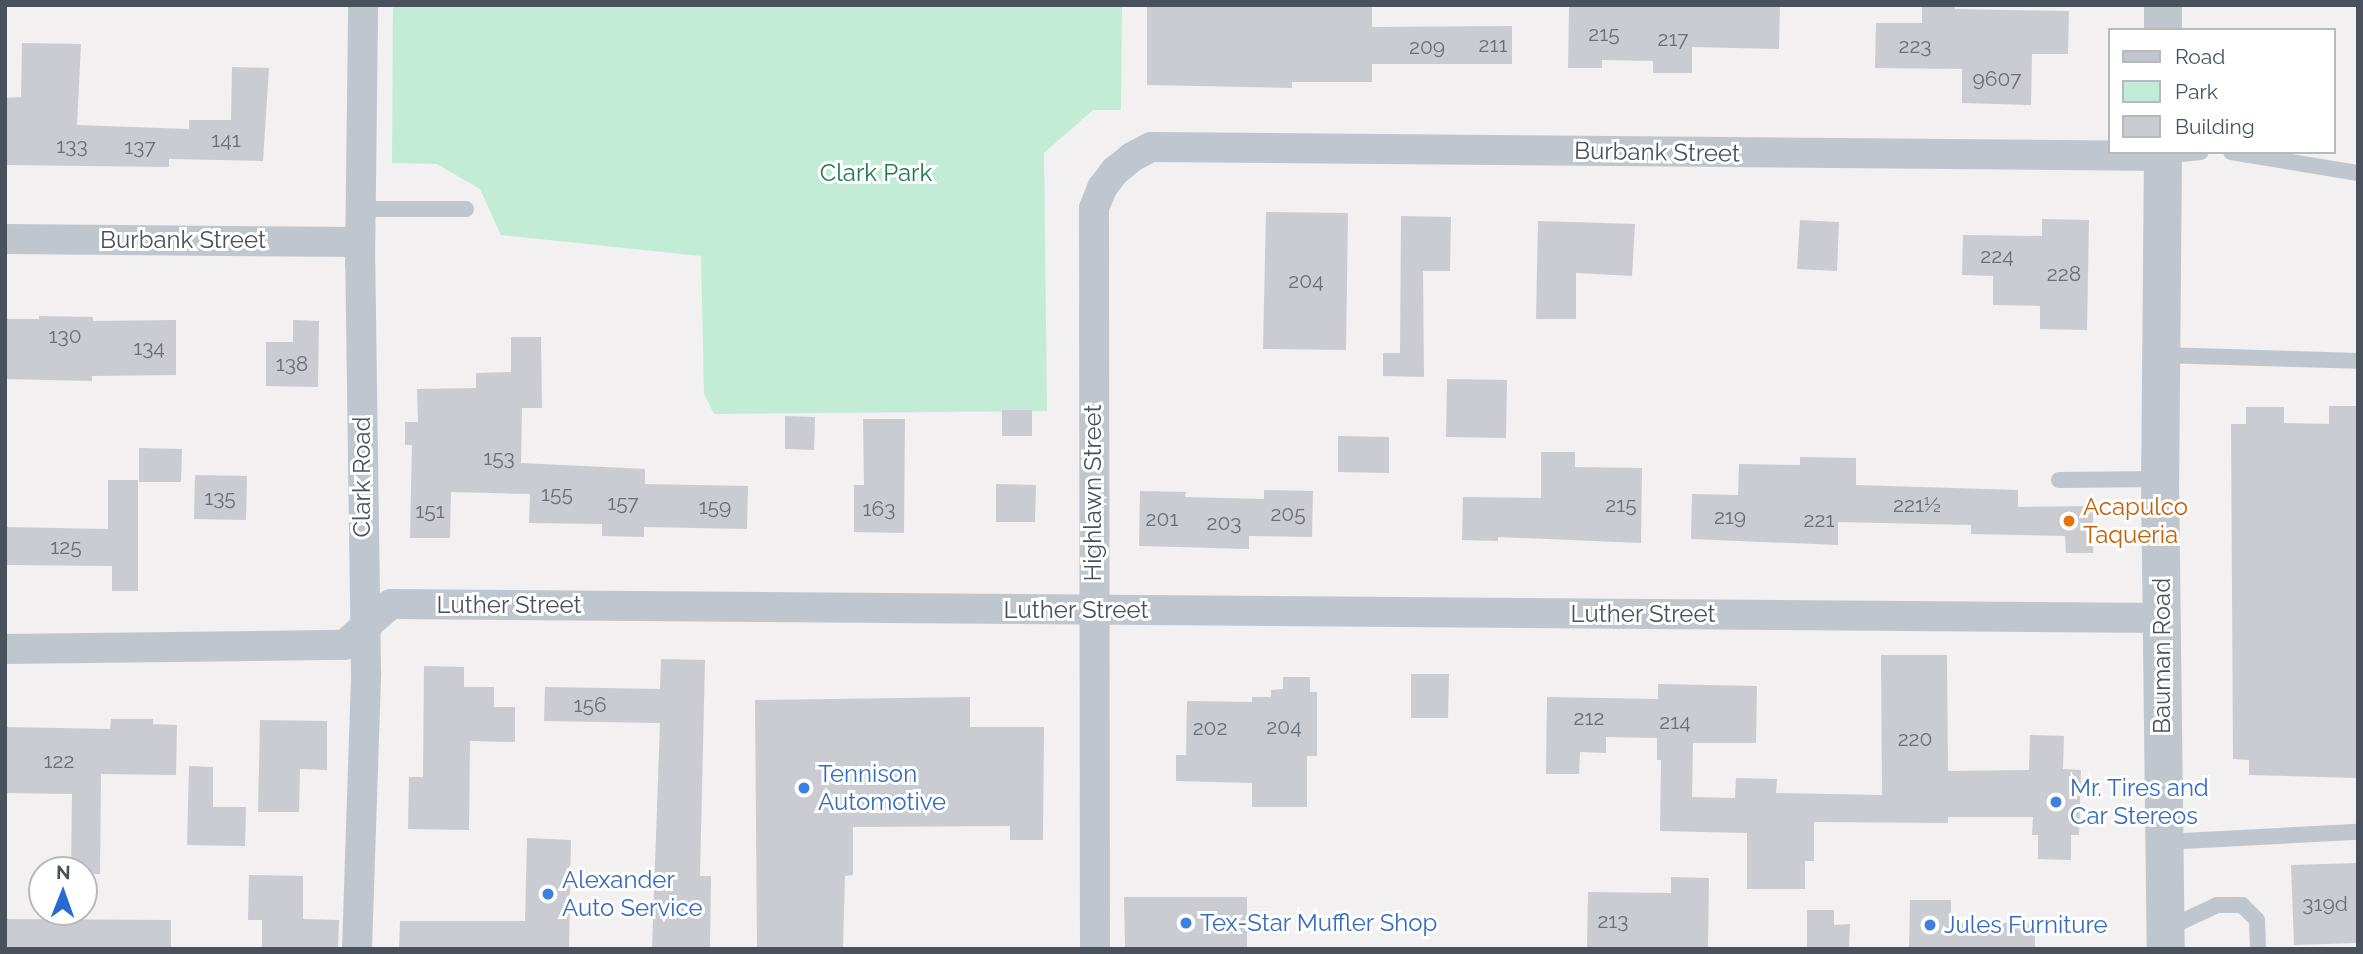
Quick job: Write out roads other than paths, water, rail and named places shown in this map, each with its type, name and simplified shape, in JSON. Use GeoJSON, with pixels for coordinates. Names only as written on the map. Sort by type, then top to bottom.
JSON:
{"type":"FeatureCollection","features":[{"type":"Feature","properties":{"kind":"street","name":"Clark Road"},"geometry":{"type":"LineString","coordinates":[[357,949],[366,672],[363,628],[360,242],[363,5]]}},
{"type":"Feature","properties":{"kind":"street"},"geometry":{"type":"LineString","coordinates":[[2163,5],[2163,28]]}},
{"type":"Feature","properties":{"kind":"street","name":"Burbank Street"},"geometry":{"type":"LineString","coordinates":[[1151,147],[2108,154]]}},
{"type":"Feature","properties":{"kind":"street","name":"Highlawn Street"},"geometry":{"type":"LineString","coordinates":[[1095,949],[1094,208],[1102,188],[1115,171],[1132,157],[1151,147]]}},
{"type":"Feature","properties":{"kind":"street","name":"Bauman Road"},"geometry":{"type":"LineString","coordinates":[[2163,154],[2160,479],[2166,939]]}},
{"type":"Feature","properties":{"kind":"street","name":"Burbank Street"},"geometry":{"type":"LineString","coordinates":[[5,239],[360,242]]}},
{"type":"Feature","properties":{"kind":"street","name":"Luther Street"},"geometry":{"type":"LineString","coordinates":[[5,649],[344,645],[391,604],[2161,618]]}},
{"type":"Feature","properties":{"kind":"lane"},"geometry":{"type":"LineString","coordinates":[[2243,154],[2358,173]]}},
{"type":"Feature","properties":{"kind":"lane"},"geometry":{"type":"LineString","coordinates":[[360,209],[467,209]]}},
{"type":"Feature","properties":{"kind":"lane"},"geometry":{"type":"LineString","coordinates":[[2160,355],[2358,361]]}},
{"type":"Feature","properties":{"kind":"lane"},"geometry":{"type":"LineString","coordinates":[[2059,480],[2160,479]]}},
{"type":"Feature","properties":{"kind":"lane"},"geometry":{"type":"LineString","coordinates":[[2163,842],[2358,832]]}},
{"type":"Feature","properties":{"kind":"lane"},"geometry":{"type":"LineString","coordinates":[[2166,939],[2217,905],[2242,905],[2257,920],[2258,949]]}},
{"type":"Feature","properties":{"kind":"place","name":"Acapulco Taqueria"},"geometry":{"type":"Point","coordinates":[2069,521]}},
{"type":"Feature","properties":{"kind":"place","name":"Tennison Automotive"},"geometry":{"type":"Point","coordinates":[804,788]}},
{"type":"Feature","properties":{"kind":"place","name":"Mr. Tires and Car Stereos"},"geometry":{"type":"Point","coordinates":[2056,802]}},
{"type":"Feature","properties":{"kind":"place","name":"Alexander Auto Service"},"geometry":{"type":"Point","coordinates":[548,894]}},
{"type":"Feature","properties":{"kind":"place","name":"Tex-Star Muffler Shop"},"geometry":{"type":"Point","coordinates":[1186,923]}},
{"type":"Feature","properties":{"kind":"place","name":"Jules Furniture"},"geometry":{"type":"Point","coordinates":[1930,925]}},
{"type":"Feature","properties":{"kind":"park label","name":"Clark Park"},"geometry":{"type":"Point","coordinates":[876,173]}}]}
